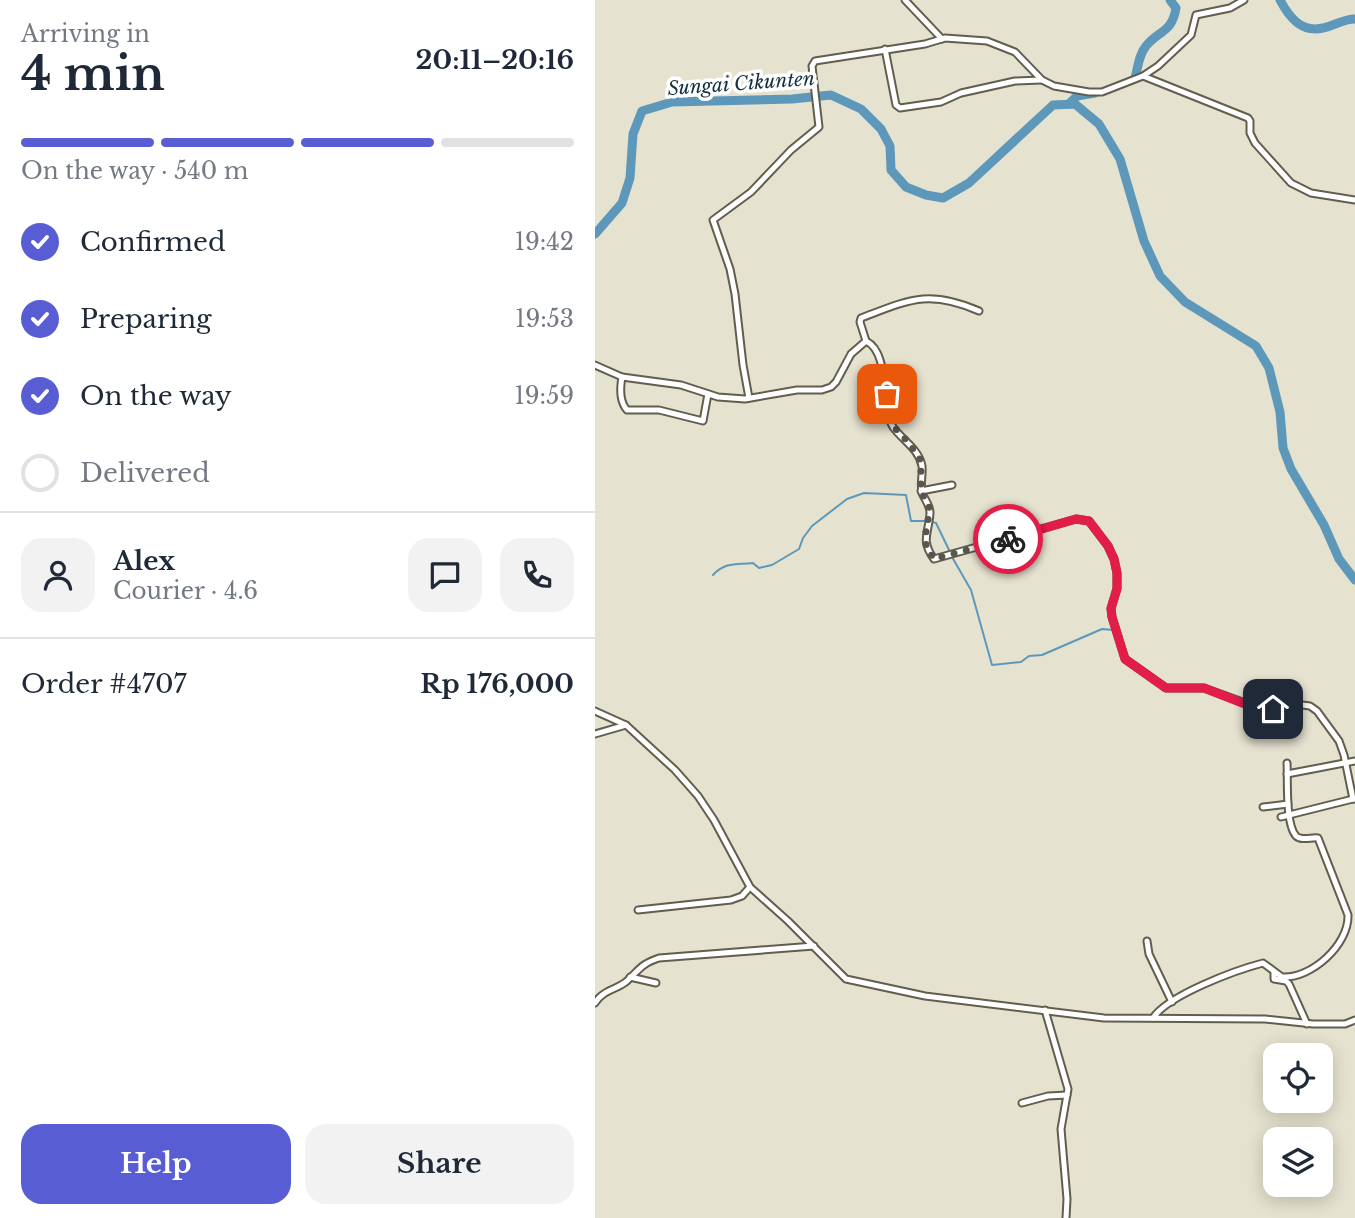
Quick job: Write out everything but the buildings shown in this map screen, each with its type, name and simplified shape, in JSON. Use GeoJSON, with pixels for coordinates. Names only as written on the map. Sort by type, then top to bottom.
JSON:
{"type":"FeatureCollection","features":[{"type":"Feature","properties":{"kind":"street"},"geometry":{"type":"LineString","coordinates":[[905,0],[942,39]]}},
{"type":"Feature","properties":{"kind":"street"},"geometry":{"type":"LineString","coordinates":[[749,398],[733,281],[713,220],[751,192],[791,150],[819,127],[812,66],[815,61],[942,39],[987,41],[1004,47],[1024,60],[1042,80],[1054,86],[1103,92],[1143,76],[1191,35],[1196,15],[1230,8],[1244,0]]}},
{"type":"Feature","properties":{"kind":"street"},"geometry":{"type":"LineString","coordinates":[[885,49],[896,105],[899,108],[941,102],[961,93],[1015,81],[1042,80]]}},
{"type":"Feature","properties":{"kind":"street"},"geometry":{"type":"LineString","coordinates":[[1143,76],[1248,118],[1250,133],[1255,143],[1297,187],[1311,193],[1355,200]]}},
{"type":"Feature","properties":{"kind":"street"},"geometry":{"type":"LineString","coordinates":[[979,311],[947,300],[907,300],[861,318],[860,322],[866,341],[873,346],[878,356],[887,394],[889,417],[921,461],[921,491],[930,509],[926,547],[931,556],[937,559],[1076,519],[1089,521],[1108,546],[1114,559],[1117,589],[1111,608],[1112,617],[1122,652],[1130,662],[1166,688],[1204,688],[1262,709],[1273,709],[1287,703],[1310,706],[1335,733],[1346,763],[1354,799],[1281,817]]}},
{"type":"Feature","properties":{"kind":"street"},"geometry":{"type":"LineString","coordinates":[[595,365],[622,377],[681,385],[733,399],[749,398],[831,387],[851,355],[866,341]]}},
{"type":"Feature","properties":{"kind":"street"},"geometry":{"type":"LineString","coordinates":[[622,377],[620,391],[627,410],[659,410],[703,421],[708,394]]}},
{"type":"Feature","properties":{"kind":"street"},"geometry":{"type":"LineString","coordinates":[[921,491],[953,485]]}},
{"type":"Feature","properties":{"kind":"street"},"geometry":{"type":"LineString","coordinates":[[595,711],[626,725],[675,770],[698,796],[714,820],[750,887],[846,979],[925,996],[1104,1018],[1265,1019],[1307,1024],[1345,1024],[1355,1020]]}},
{"type":"Feature","properties":{"kind":"street"},"geometry":{"type":"LineString","coordinates":[[595,734],[626,725]]}},
{"type":"Feature","properties":{"kind":"street"},"geometry":{"type":"LineString","coordinates":[[1287,774],[1355,761]]}},
{"type":"Feature","properties":{"kind":"street"},"geometry":{"type":"LineString","coordinates":[[1153,1018],[1161,1008],[1246,967],[1263,963],[1282,978],[1303,974],[1320,963],[1340,940],[1348,915],[1318,838],[1296,836],[1290,815],[1287,763]]}},
{"type":"Feature","properties":{"kind":"street"},"geometry":{"type":"LineString","coordinates":[[1263,807],[1289,804]]}},
{"type":"Feature","properties":{"kind":"street"},"geometry":{"type":"LineString","coordinates":[[638,910],[731,900],[742,896],[750,887]]}},
{"type":"Feature","properties":{"kind":"street"},"geometry":{"type":"LineString","coordinates":[[1147,941],[1149,954],[1172,1002]]}},
{"type":"Feature","properties":{"kind":"street"},"geometry":{"type":"LineString","coordinates":[[595,1003],[643,964],[659,958],[814,946]]}},
{"type":"Feature","properties":{"kind":"street"},"geometry":{"type":"LineString","coordinates":[[1274,973],[1274,979],[1289,984],[1307,1024]]}},
{"type":"Feature","properties":{"kind":"street"},"geometry":{"type":"LineString","coordinates":[[630,977],[656,983]]}},
{"type":"Feature","properties":{"kind":"street"},"geometry":{"type":"LineString","coordinates":[[1045,1010],[1064,1070],[1067,1095],[1061,1129],[1066,1218]]}},
{"type":"Feature","properties":{"kind":"street"},"geometry":{"type":"LineString","coordinates":[[1022,1102],[1067,1095]]}},
{"type":"Feature","properties":{"kind":"waterway"},"geometry":{"type":"LineString","coordinates":[[1135,78],[1144,49],[1174,16],[1176,8],[1170,0]]}},
{"type":"Feature","properties":{"kind":"waterway"},"geometry":{"type":"LineString","coordinates":[[1280,0],[1292,18],[1308,28],[1323,28],[1355,19]]}},
{"type":"Feature","properties":{"kind":"waterway"},"geometry":{"type":"LineString","coordinates":[[1069,104],[1077,96],[1095,93]]}},
{"type":"Feature","properties":{"kind":"waterway","name":"Sungai Cikunten"},"geometry":{"type":"LineString","coordinates":[[595,234],[622,203],[630,178],[633,134],[642,111],[672,102],[792,99],[831,95],[861,109],[881,129],[890,146],[891,170],[906,187],[943,198],[969,183],[1053,105],[1075,104],[1099,124],[1120,159],[1144,241],[1160,276],[1185,302],[1256,346],[1269,368],[1280,412],[1283,448],[1291,469],[1324,525],[1339,559],[1355,580]]}},
{"type":"Feature","properties":{"kind":"waterway"},"geometry":{"type":"LineString","coordinates":[[713,575],[732,564],[753,563],[759,568],[772,565],[799,549],[812,526],[847,499],[864,493],[906,495],[911,521],[927,521]]}},
{"type":"Feature","properties":{"kind":"waterway"},"geometry":{"type":"LineString","coordinates":[[932,522],[936,523],[950,552]]}},
{"type":"Feature","properties":{"kind":"waterway"},"geometry":{"type":"LineString","coordinates":[[952,557],[971,590],[992,665],[1021,662],[1029,656],[1042,655],[1102,629],[1113,630],[1120,651]]}},
{"type":"Feature","properties":{"kind":"waterway"},"geometry":{"type":"LineString","coordinates":[[1131,660],[1149,673]]}},
{"type":"Feature","properties":{"kind":"way so far"},"geometry":{"type":"LineString","coordinates":[[887,394],[889,417],[893,426],[921,461],[921,491],[930,509],[926,547],[934,559],[1008,539]]}},
{"type":"Feature","properties":{"kind":"route"},"geometry":{"type":"LineString","coordinates":[[1008,539],[1076,519],[1089,521],[1108,546],[1114,559],[1117,589],[1111,608],[1125,659],[1166,688],[1204,688],[1250,706],[1273,709]]}}]}
